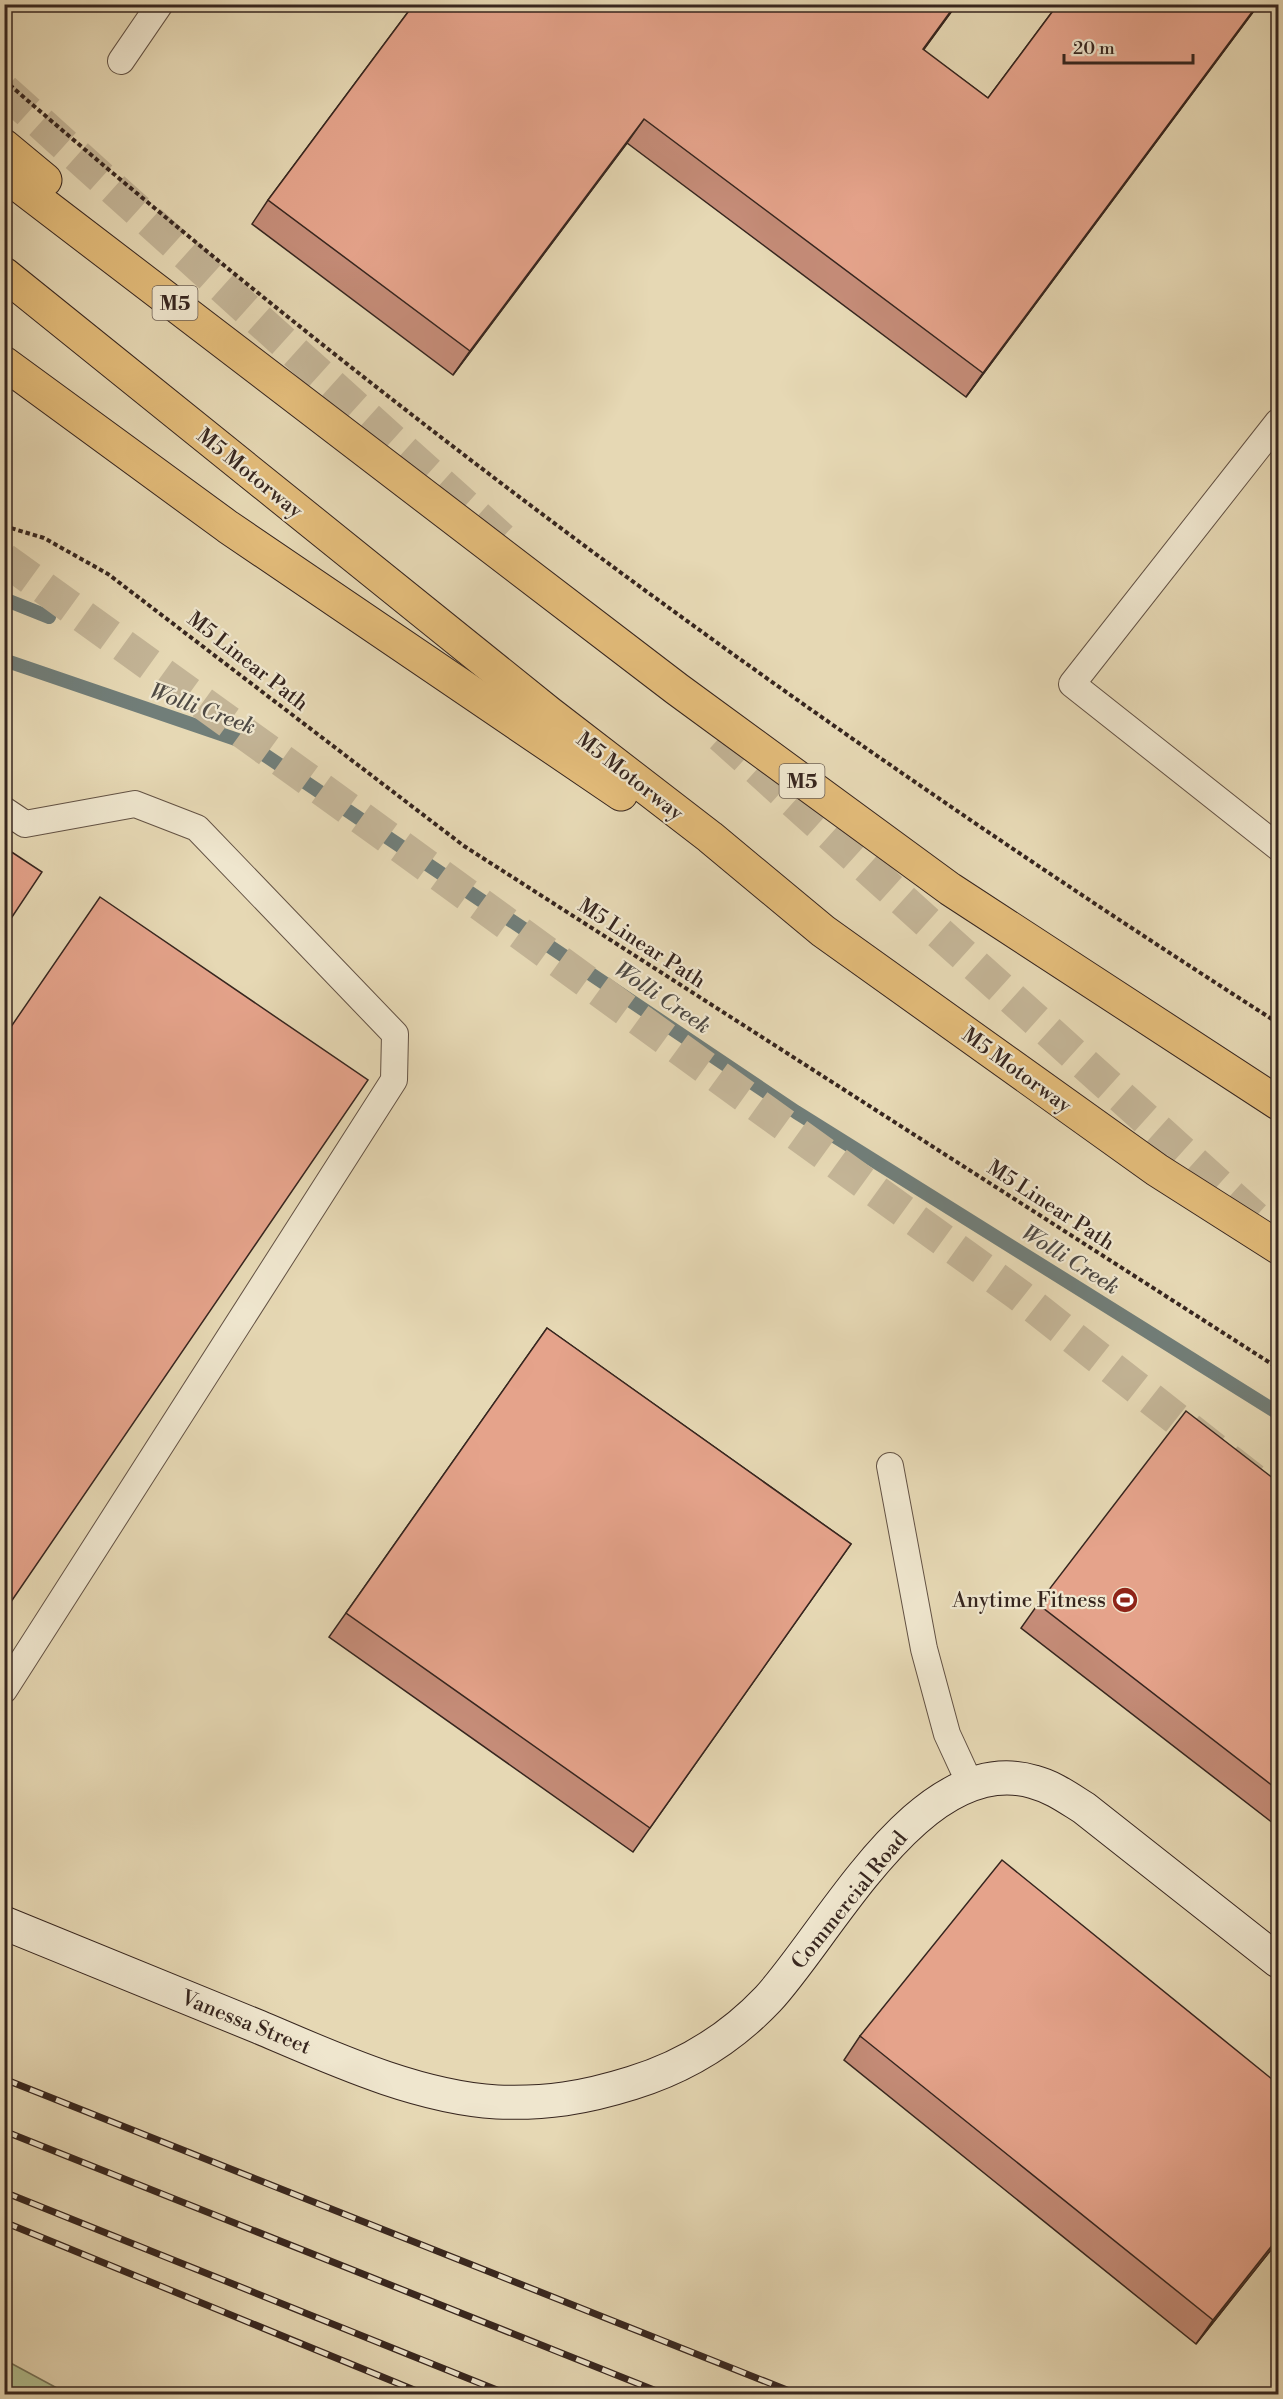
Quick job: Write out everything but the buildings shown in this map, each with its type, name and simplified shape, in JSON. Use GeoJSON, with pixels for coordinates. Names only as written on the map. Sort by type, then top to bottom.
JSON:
{"type":"FeatureCollection","features":[{"type":"Feature","properties":{"kind":"highway"},"geometry":{"type":"LineString","coordinates":[[4,146],[345,432]]}},
{"type":"Feature","properties":{"kind":"highway","name":"M5"},"geometry":{"type":"LineString","coordinates":[[4,174],[345,432],[677,689],[950,889],[1278,1103]]}},
{"type":"Feature","properties":{"kind":"highway","name":"M5 Motorway"},"geometry":{"type":"LineString","coordinates":[[4,274],[539,705],[710,837],[823,931],[1157,1170],[1278,1247]]}},
{"type":"Feature","properties":{"kind":"highway"},"geometry":{"type":"LineString","coordinates":[[4,363],[228,527],[823,931]]}},
{"type":"Feature","properties":{"kind":"main road","name":"Commercial Road"},"geometry":{"type":"LineString","coordinates":[[494,2102],[556,2102],[604,2091],[668,2069],[703,2052],[746,2020],[767,2000],[893,1840],[936,1803],[971,1786],[1009,1778],[1033,1781],[1058,1791],[1112,1829],[1278,1961]]}},
{"type":"Feature","properties":{"kind":"main road","name":"Vanessa Street"},"geometry":{"type":"LineString","coordinates":[[4,1923],[383,2077],[454,2096],[494,2102]]}},
{"type":"Feature","properties":{"kind":"lane"},"geometry":{"type":"LineString","coordinates":[[121,61],[160,4]]}},
{"type":"Feature","properties":{"kind":"lane"},"geometry":{"type":"LineString","coordinates":[[1278,422],[1072,684],[1278,847]]}},
{"type":"Feature","properties":{"kind":"lane"},"geometry":{"type":"LineString","coordinates":[[4,810],[25,824],[135,804],[197,828],[395,1034],[394,1080],[4,1690]]}},
{"type":"Feature","properties":{"kind":"lane"},"geometry":{"type":"LineString","coordinates":[[890,1466],[924,1649],[947,1734],[971,1786]]}},
{"type":"Feature","properties":{"kind":"path"},"geometry":{"type":"LineString","coordinates":[[4,80],[303,331],[561,528],[898,771],[1278,1023]]}},
{"type":"Feature","properties":{"kind":"path","name":"M5 Linear Path"},"geometry":{"type":"LineString","coordinates":[[4,526],[44,538],[108,574],[464,846],[1278,1368]]}},
{"type":"Feature","properties":{"kind":"green space"},"geometry":{"type":"Polygon","coordinates":[[[5,2360],[68,2394],[5,2394],[5,2360]]]}},
{"type":"Feature","properties":{"kind":"waterway"},"geometry":{"type":"LineString","coordinates":[[4,599],[49,617]]}},
{"type":"Feature","properties":{"kind":"waterway","name":"Wolli Creek"},"geometry":{"type":"LineString","coordinates":[[4,660],[247,743],[796,1112],[1278,1413]]}},
{"type":"Feature","properties":{"kind":"tunnel"},"geometry":{"type":"LineString","coordinates":[[4,90],[502,539]]}},
{"type":"Feature","properties":{"kind":"tunnel"},"geometry":{"type":"LineString","coordinates":[[4,559],[1019,1295],[1278,1499]]}},
{"type":"Feature","properties":{"kind":"tunnel"},"geometry":{"type":"LineString","coordinates":[[721,736],[1271,1232]]}},
{"type":"Feature","properties":{"kind":"railway"},"geometry":{"type":"LineString","coordinates":[[4,2079],[797,2394]]}},
{"type":"Feature","properties":{"kind":"railway"},"geometry":{"type":"LineString","coordinates":[[4,2131],[664,2394]]}},
{"type":"Feature","properties":{"kind":"railway"},"geometry":{"type":"LineString","coordinates":[[4,2192],[507,2394]]}},
{"type":"Feature","properties":{"kind":"railway"},"geometry":{"type":"LineString","coordinates":[[4,2222],[424,2394]]}},
{"type":"Feature","properties":{"kind":"place","name":"Anytime Fitness"},"geometry":{"type":"Point","coordinates":[1125,1600]}}]}
